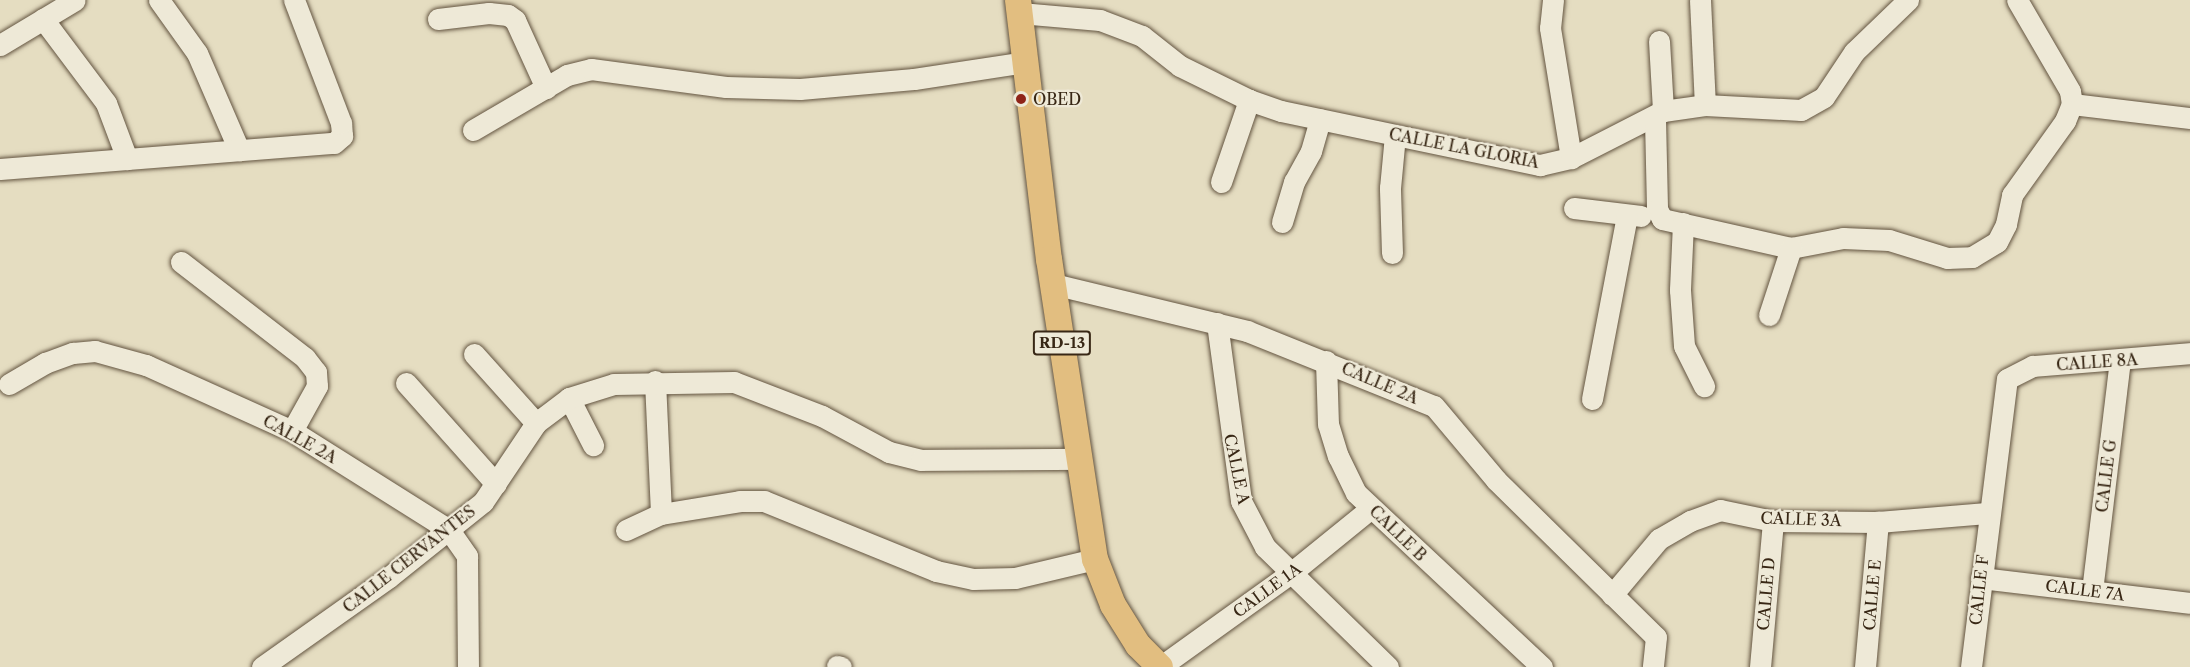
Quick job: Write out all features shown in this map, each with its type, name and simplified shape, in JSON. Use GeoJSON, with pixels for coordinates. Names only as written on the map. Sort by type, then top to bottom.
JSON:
{"type":"FeatureCollection","features":[{"type":"Feature","properties":{"kind":"main road","name":"RD-13"},"geometry":{"type":"LineString","coordinates":[[1019,7],[1053,284],[1095,559],[1113,605],[1138,645],[1160,667]]}},
{"type":"Feature","properties":{"kind":"street"},"geometry":{"type":"LineString","coordinates":[[0,45],[75,0]]}},
{"type":"Feature","properties":{"kind":"street"},"geometry":{"type":"LineString","coordinates":[[159,0],[197,53],[239,150]]}},
{"type":"Feature","properties":{"kind":"street"},"geometry":{"type":"LineString","coordinates":[[0,168],[334,143],[342,136],[341,123],[294,0]]}},
{"type":"Feature","properties":{"kind":"street"},"geometry":{"type":"LineString","coordinates":[[1553,0],[1550,28],[1571,158]]}},
{"type":"Feature","properties":{"kind":"street"},"geometry":{"type":"LineString","coordinates":[[1700,0],[1705,105]]}},
{"type":"Feature","properties":{"kind":"street","name":"CALLE LA GLORIA"},"geometry":{"type":"LineString","coordinates":[[1019,7],[1100,20],[1142,36],[1180,66],[1249,100],[1320,119],[1540,165],[1571,158],[1659,115],[1705,105],[1801,110],[1824,97],[1854,52],[1908,0]]}},
{"type":"Feature","properties":{"kind":"street"},"geometry":{"type":"LineString","coordinates":[[1574,208],[1672,221],[1791,248],[1843,238],[1890,240],[1947,258],[1972,257],[1997,242],[2006,224],[2012,195],[2065,121],[2072,104],[2070,91],[2017,0]]}},
{"type":"Feature","properties":{"kind":"street"},"geometry":{"type":"LineString","coordinates":[[438,19],[489,13],[508,15],[515,20],[546,88]]}},
{"type":"Feature","properties":{"kind":"street"},"geometry":{"type":"LineString","coordinates":[[43,19],[106,102],[127,159]]}},
{"type":"Feature","properties":{"kind":"street"},"geometry":{"type":"LineString","coordinates":[[1659,41],[1657,209],[1672,221],[1684,346],[1704,386]]}},
{"type":"Feature","properties":{"kind":"street"},"geometry":{"type":"LineString","coordinates":[[473,130],[567,75],[591,69],[726,87],[800,89],[914,79],[1025,62]]}},
{"type":"Feature","properties":{"kind":"street"},"geometry":{"type":"LineString","coordinates":[[1221,182],[1249,100]]}},
{"type":"Feature","properties":{"kind":"street"},"geometry":{"type":"LineString","coordinates":[[2072,104],[2190,118]]}},
{"type":"Feature","properties":{"kind":"street"},"geometry":{"type":"LineString","coordinates":[[1282,222],[1294,182],[1311,151],[1320,119]]}},
{"type":"Feature","properties":{"kind":"street"},"geometry":{"type":"LineString","coordinates":[[1392,254],[1390,188],[1395,135]]}},
{"type":"Feature","properties":{"kind":"street"},"geometry":{"type":"LineString","coordinates":[[1592,399],[1628,215]]}},
{"type":"Feature","properties":{"kind":"street"},"geometry":{"type":"LineString","coordinates":[[1769,315],[1791,248]]}},
{"type":"Feature","properties":{"kind":"street"},"geometry":{"type":"LineString","coordinates":[[181,262],[305,358],[316,372],[317,386],[292,431]]}},
{"type":"Feature","properties":{"kind":"street","name":"CALLE 2A"},"geometry":{"type":"LineString","coordinates":[[1053,284],[1217,323],[1326,361],[1434,406],[1496,480],[1656,637],[1653,667]]}},
{"type":"Feature","properties":{"kind":"street","name":"CALLE A"},"geometry":{"type":"LineString","coordinates":[[1217,323],[1241,501],[1265,547],[1388,667]]}},
{"type":"Feature","properties":{"kind":"street","name":"CALLE 2A"},"geometry":{"type":"LineString","coordinates":[[9,384],[45,363],[73,352],[95,351],[146,365],[292,431],[449,530],[467,556],[468,667]]}},
{"type":"Feature","properties":{"kind":"street","name":"CALLE 8A"},"geometry":{"type":"LineString","coordinates":[[2007,379],[2033,366],[2120,361],[2190,353]]}},
{"type":"Feature","properties":{"kind":"street"},"geometry":{"type":"LineString","coordinates":[[474,354],[536,423]]}},
{"type":"Feature","properties":{"kind":"street","name":"CALLE B"},"geometry":{"type":"LineString","coordinates":[[1326,361],[1328,424],[1338,456],[1356,493],[1542,667]]}},
{"type":"Feature","properties":{"kind":"street","name":"CALLE G"},"geometry":{"type":"LineString","coordinates":[[2092,591],[2120,361]]}},
{"type":"Feature","properties":{"kind":"street","name":"CALLE F"},"geometry":{"type":"LineString","coordinates":[[1971,667],[1987,513],[2007,379]]}},
{"type":"Feature","properties":{"kind":"street"},"geometry":{"type":"LineString","coordinates":[[655,381],[661,514]]}},
{"type":"Feature","properties":{"kind":"street","name":"CALLE CERVANTES"},"geometry":{"type":"LineString","coordinates":[[262,667],[449,530],[483,502],[536,423],[569,398],[615,384],[655,381],[734,382],[822,416],[889,452],[921,460],[1079,459]]}},
{"type":"Feature","properties":{"kind":"street"},"geometry":{"type":"LineString","coordinates":[[406,383],[496,484]]}},
{"type":"Feature","properties":{"kind":"street"},"geometry":{"type":"LineString","coordinates":[[569,398],[593,445]]}},
{"type":"Feature","properties":{"kind":"street"},"geometry":{"type":"LineString","coordinates":[[626,530],[661,514],[740,501],[764,501],[936,571],[973,579],[1015,578],[1095,559]]}},
{"type":"Feature","properties":{"kind":"street","name":"CALLE 1A"},"geometry":{"type":"LineString","coordinates":[[1160,667],[1292,573],[1371,508]]}},
{"type":"Feature","properties":{"kind":"street","name":"CALLE 3A"},"geometry":{"type":"LineString","coordinates":[[1612,595],[1659,539],[1690,521],[1720,510],[1773,521],[1878,522],[1987,513]]}},
{"type":"Feature","properties":{"kind":"street","name":"CALLE D"},"geometry":{"type":"LineString","coordinates":[[1760,667],[1773,521]]}},
{"type":"Feature","properties":{"kind":"street","name":"CALLE E"},"geometry":{"type":"LineString","coordinates":[[1865,667],[1878,522]]}},
{"type":"Feature","properties":{"kind":"street","name":"CALLE 7A"},"geometry":{"type":"LineString","coordinates":[[1981,578],[2190,603]]}},
{"type":"Feature","properties":{"kind":"place","name":"OBED"},"geometry":{"type":"Point","coordinates":[1021,99]}}]}
